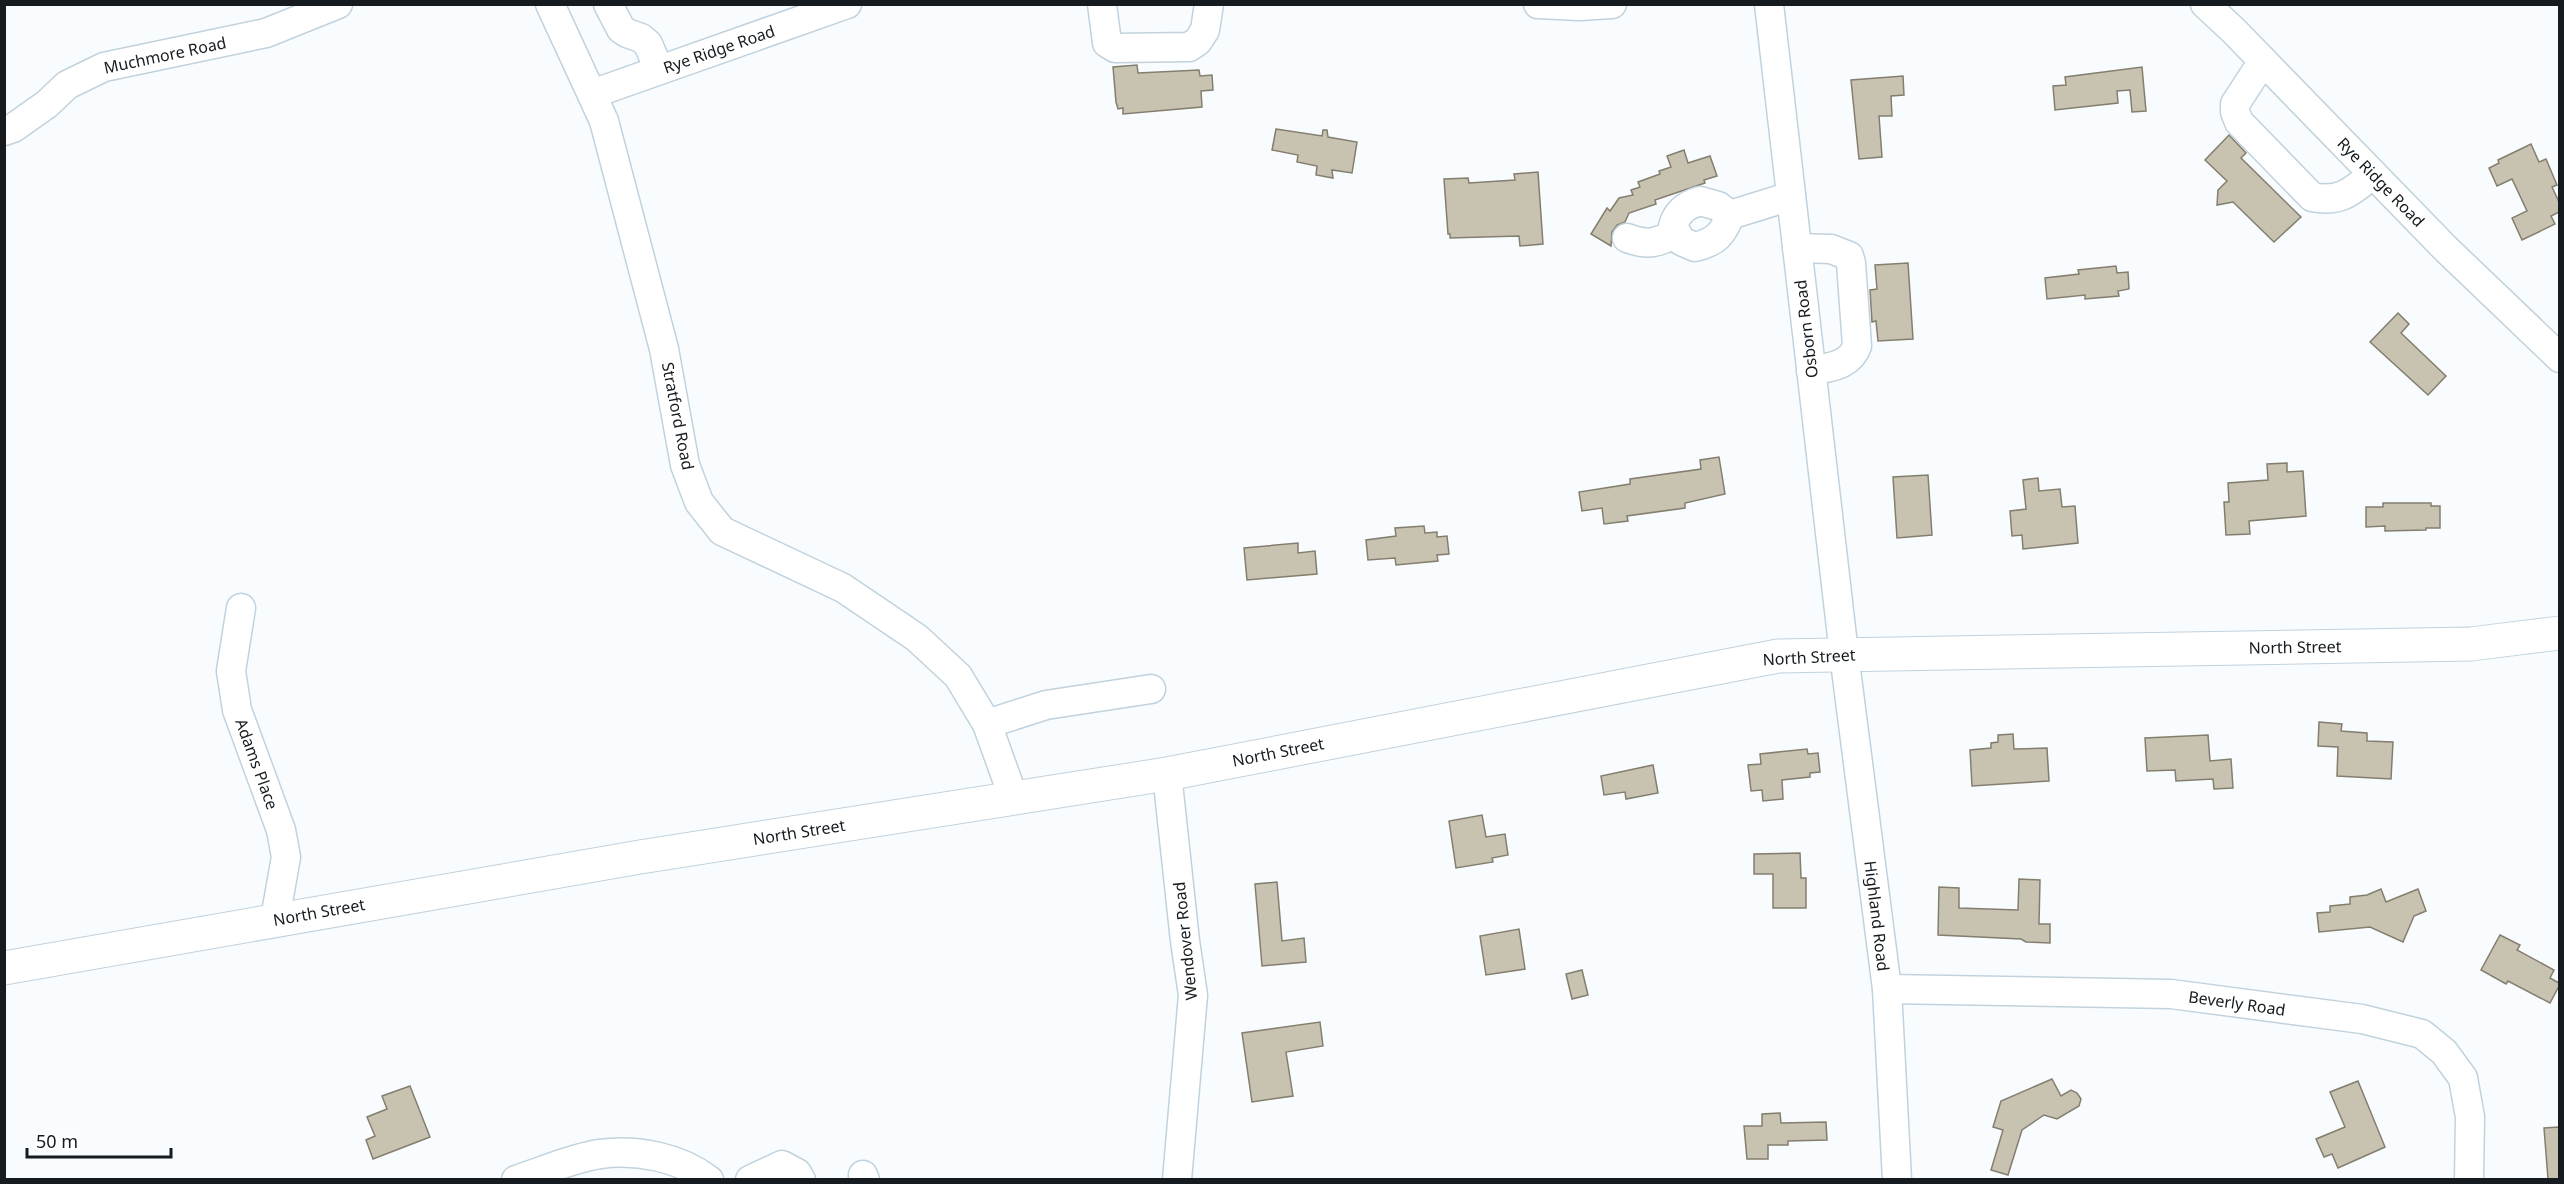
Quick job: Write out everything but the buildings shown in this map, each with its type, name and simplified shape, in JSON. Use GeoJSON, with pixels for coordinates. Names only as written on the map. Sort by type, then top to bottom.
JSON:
{"type":"FeatureCollection","features":[{"type":"Feature","properties":{"kind":"main road","name":"North Street"},"geometry":{"type":"LineString","coordinates":[[4,968],[640,857],[1167,774],[1778,656],[2471,644],[2559,633]]}},
{"type":"Feature","properties":{"kind":"street","name":"Muchmore Road"},"geometry":{"type":"LineString","coordinates":[[4,131],[14,128],[47,104],[67,85],[104,67],[266,33],[338,4]]}},
{"type":"Feature","properties":{"kind":"street","name":"Stratford Road"},"geometry":{"type":"LineString","coordinates":[[550,4],[604,121],[659,331],[685,465],[699,502],[723,531],[843,588],[917,638],[958,675],[987,724],[1014,799]]}},
{"type":"Feature","properties":{"kind":"street"},"geometry":{"type":"LineString","coordinates":[[608,4],[621,29],[641,38],[648,44],[659,70]]}},
{"type":"Feature","properties":{"kind":"street","name":"Rye Ridge Road"},"geometry":{"type":"LineString","coordinates":[[592,94],[847,4]]}},
{"type":"Feature","properties":{"kind":"street"},"geometry":{"type":"LineString","coordinates":[[1102,4],[1107,43],[1115,48],[1136,49],[1189,47],[1198,41],[1205,30],[1209,4]]}},
{"type":"Feature","properties":{"kind":"street"},"geometry":{"type":"LineString","coordinates":[[1538,4],[1602,5]]}},
{"type":"Feature","properties":{"kind":"street","name":"Osborn Road"},"geometry":{"type":"LineString","coordinates":[[1769,4],[1844,654]]}},
{"type":"Feature","properties":{"kind":"street","name":"Rye Ridge Road"},"geometry":{"type":"LineString","coordinates":[[2205,4],[2264,61],[2446,249],[2559,358]]}},
{"type":"Feature","properties":{"kind":"street"},"geometry":{"type":"LineString","coordinates":[[2264,61],[2235,104],[2239,122],[2312,197],[2327,201],[2341,198],[2373,174]]}},
{"type":"Feature","properties":{"kind":"street"},"geometry":{"type":"LineString","coordinates":[[1628,238],[1642,244],[1659,242],[1676,233],[1673,226],[1676,217],[1690,204],[1700,201],[1718,206],[1730,215],[1791,196]]}},
{"type":"Feature","properties":{"kind":"street"},"geometry":{"type":"LineString","coordinates":[[1797,248],[1831,249],[1848,256],[1851,263],[1857,346],[1855,352],[1840,365],[1811,371]]}},
{"type":"Feature","properties":{"kind":"street","name":"Adams Place"},"geometry":{"type":"LineString","coordinates":[[241,608],[231,671],[237,710],[281,830],[286,857],[275,919]]}},
{"type":"Feature","properties":{"kind":"street","name":"Highland Road"},"geometry":{"type":"LineString","coordinates":[[1844,654],[1887,989],[1896,1179]]}},
{"type":"Feature","properties":{"kind":"street"},"geometry":{"type":"LineString","coordinates":[[987,724],[1046,705],[1151,689]]}},
{"type":"Feature","properties":{"kind":"street","name":"Wendover Road"},"geometry":{"type":"LineString","coordinates":[[1167,774],[1193,995],[1177,1179]]}},
{"type":"Feature","properties":{"kind":"street","name":"Beverly Road"},"geometry":{"type":"LineString","coordinates":[[1887,989],[2172,994],[2362,1019],[2422,1034],[2444,1052],[2463,1077],[2470,1117],[2469,1179]]}},
{"type":"Feature","properties":{"kind":"street"},"geometry":{"type":"LineString","coordinates":[[516,1179],[600,1154],[657,1155],[699,1172],[709,1179]]}},
{"type":"Feature","properties":{"kind":"street"},"geometry":{"type":"LineString","coordinates":[[750,1179],[782,1165],[797,1173],[801,1179]]}}]}
